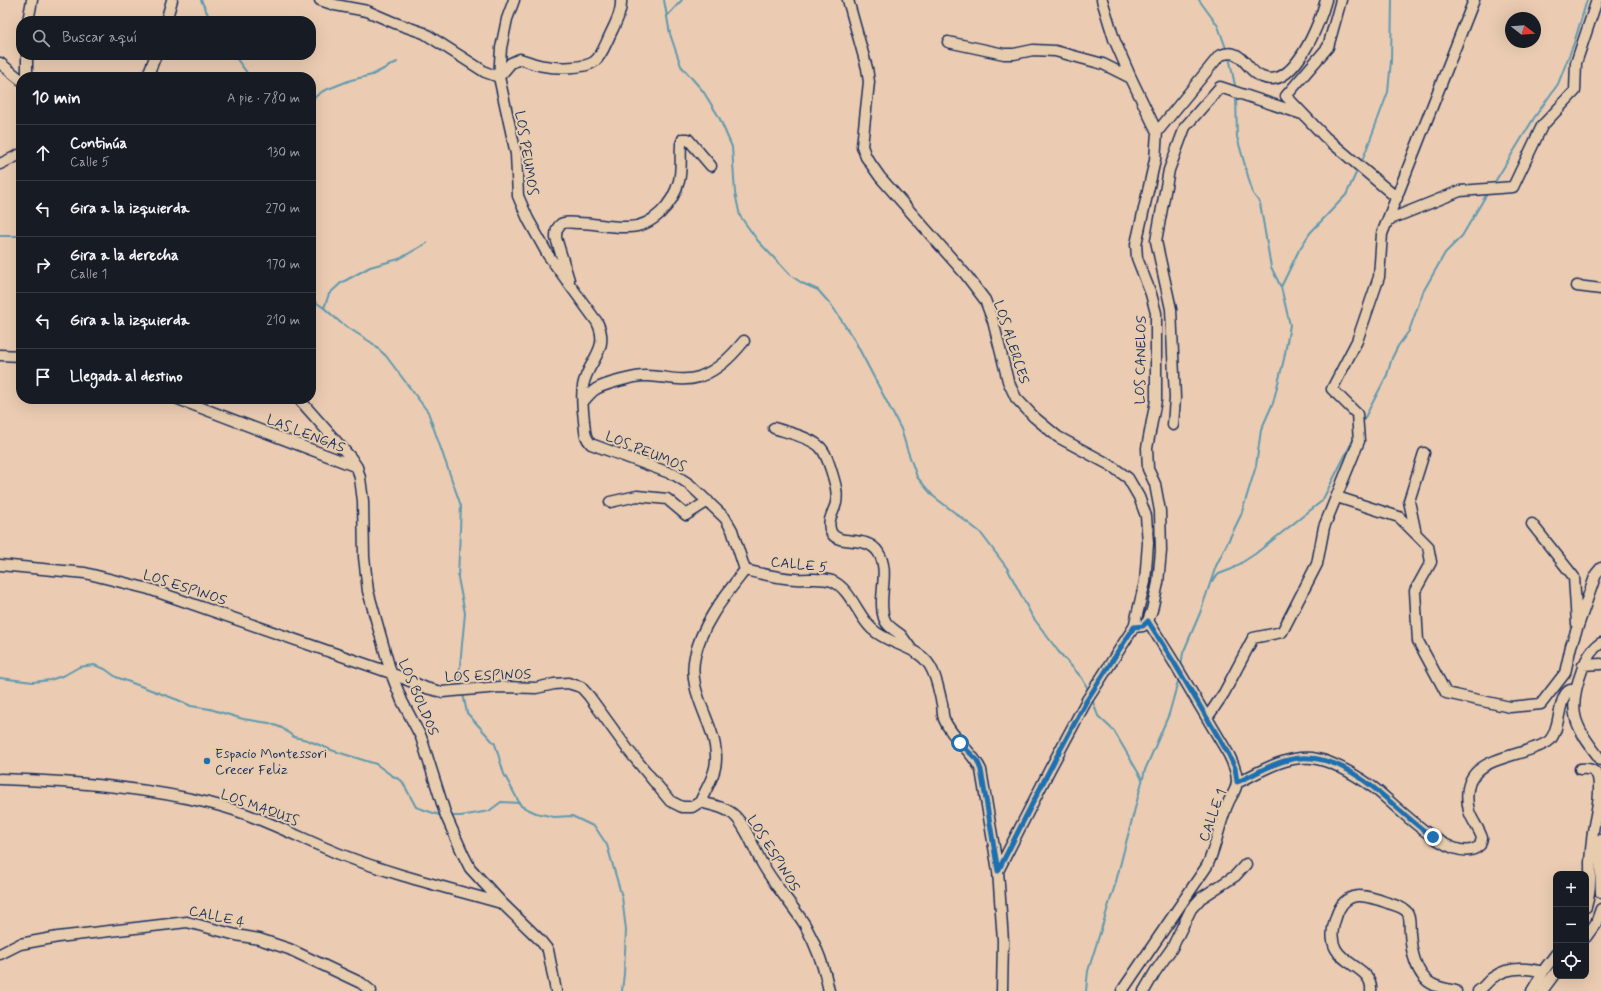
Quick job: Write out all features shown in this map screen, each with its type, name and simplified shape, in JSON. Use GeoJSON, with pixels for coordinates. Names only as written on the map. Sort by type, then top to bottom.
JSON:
{"type":"FeatureCollection","features":[{"type":"Feature","properties":{"kind":"street"},"geometry":{"type":"LineString","coordinates":[[29,16],[32,0]]}},
{"type":"Feature","properties":{"kind":"street"},"geometry":{"type":"LineString","coordinates":[[167,16],[172,0]]}},
{"type":"Feature","properties":{"kind":"street"},"geometry":{"type":"LineString","coordinates":[[320,0],[335,5],[367,11],[424,33],[485,72],[499,77],[511,63],[520,59],[545,66],[580,67],[589,65],[595,61],[601,52],[616,22],[620,13],[621,0]]}},
{"type":"Feature","properties":{"kind":"street","name":"LOS PEUMOS"},"geometry":{"type":"LineString","coordinates":[[514,0],[507,19],[501,48],[499,77],[516,154],[518,196],[528,219],[548,255],[572,290],[597,322],[601,330],[602,341],[599,352],[583,386],[586,437],[591,444],[675,476],[689,484],[725,518],[732,530],[745,570]]}},
{"type":"Feature","properties":{"kind":"street","name":"LOS ALERCES"},"geometry":{"type":"LineString","coordinates":[[848,0],[868,75],[869,94],[862,146],[866,157],[880,177],[966,275],[985,300],[993,321],[1008,381],[1016,398],[1034,417],[1058,437],[1110,464],[1128,478],[1139,497],[1146,516],[1148,543],[1145,582],[1134,627],[1083,707],[998,871]]}},
{"type":"Feature","properties":{"kind":"street","name":"LOS CANELOS"},"geometry":{"type":"LineString","coordinates":[[1102,0],[1114,39],[1157,132],[1156,160],[1136,244],[1137,258],[1152,294],[1156,313],[1156,400],[1146,448],[1148,469],[1155,484],[1160,511],[1161,551],[1158,583],[1148,621]]}},
{"type":"Feature","properties":{"kind":"street"},"geometry":{"type":"LineString","coordinates":[[1157,132],[1219,56],[1230,53],[1237,55],[1257,75],[1265,79],[1275,78],[1288,71],[1309,43],[1319,22],[1326,0]]}},
{"type":"Feature","properties":{"kind":"street"},"geometry":{"type":"LineString","coordinates":[[1341,0],[1328,47],[1286,96],[1325,137],[1397,198]]}},
{"type":"Feature","properties":{"kind":"street"},"geometry":{"type":"LineString","coordinates":[[1207,718],[1224,693],[1253,638],[1282,632],[1317,564],[1324,527],[1359,441],[1356,414],[1332,389],[1357,341],[1379,276],[1382,234],[1474,0]]}},
{"type":"Feature","properties":{"kind":"street"},"geometry":{"type":"LineString","coordinates":[[1388,220],[1460,191],[1513,187],[1542,126],[1575,91],[1576,63],[1598,0]]}},
{"type":"Feature","properties":{"kind":"street"},"geometry":{"type":"LineString","coordinates":[[948,42],[1004,54],[1014,54],[1033,50],[1055,51],[1103,64],[1131,78]]}},
{"type":"Feature","properties":{"kind":"street"},"geometry":{"type":"LineString","coordinates":[[27,60],[27,72]]}},
{"type":"Feature","properties":{"kind":"street"},"geometry":{"type":"LineString","coordinates":[[149,72],[154,60]]}},
{"type":"Feature","properties":{"kind":"street"},"geometry":{"type":"LineString","coordinates":[[0,63],[16,76]]}},
{"type":"Feature","properties":{"kind":"street"},"geometry":{"type":"LineString","coordinates":[[1173,425],[1175,398],[1171,309],[1156,241],[1169,170],[1185,127],[1220,87],[1302,114]]}},
{"type":"Feature","properties":{"kind":"street"},"geometry":{"type":"LineString","coordinates":[[572,290],[556,238],[556,232],[561,224],[565,222],[630,227],[648,222],[659,215],[674,193],[679,180],[681,144],[683,139],[688,140],[711,166]]}},
{"type":"Feature","properties":{"kind":"street"},"geometry":{"type":"LineString","coordinates":[[0,164],[16,156]]}},
{"type":"Feature","properties":{"kind":"street"},"geometry":{"type":"LineString","coordinates":[[1577,286],[1601,289]]}},
{"type":"Feature","properties":{"kind":"street"},"geometry":{"type":"LineString","coordinates":[[583,402],[598,388],[643,376],[680,380],[698,377],[716,369],[731,358],[744,341]]}},
{"type":"Feature","properties":{"kind":"street"},"geometry":{"type":"LineString","coordinates":[[0,355],[16,356]]}},
{"type":"Feature","properties":{"kind":"street","name":"LAS LENGAS"},"geometry":{"type":"LineString","coordinates":[[191,404],[357,467]]}},
{"type":"Feature","properties":{"kind":"street","name":"LOS BOLDOS"},"geometry":{"type":"LineString","coordinates":[[303,404],[352,458],[357,467],[360,478],[364,557],[368,591],[391,673],[402,701],[421,737],[446,816],[470,868],[548,950],[556,991]]}},
{"type":"Feature","properties":{"kind":"street"},"geometry":{"type":"LineString","coordinates":[[774,428],[814,442],[820,446],[835,481],[837,495],[830,519],[831,532],[835,538],[866,543],[878,551],[883,564],[882,610],[884,619],[913,651]]}},
{"type":"Feature","properties":{"kind":"street"},"geometry":{"type":"LineString","coordinates":[[1416,534],[1409,501],[1424,453]]}},
{"type":"Feature","properties":{"kind":"street"},"geometry":{"type":"LineString","coordinates":[[610,502],[637,496],[667,499],[686,515],[708,501]]}},
{"type":"Feature","properties":{"kind":"street"},"geometry":{"type":"LineString","coordinates":[[1337,497],[1399,517],[1428,546],[1431,562],[1414,591],[1418,642],[1446,693],[1510,707],[1541,704],[1565,673],[1577,628],[1596,574],[1601,568]]}},
{"type":"Feature","properties":{"kind":"street"},"geometry":{"type":"LineString","coordinates":[[1532,524],[1574,577],[1577,628]]}},
{"type":"Feature","properties":{"kind":"street","name":"LOS ESPINOS"},"geometry":{"type":"LineString","coordinates":[[0,565],[85,573],[149,589],[391,673],[426,688],[442,692],[500,687],[536,688],[568,683],[581,687],[590,696],[629,751],[670,800],[682,807],[692,807],[700,802],[717,806],[734,815],[779,890],[805,926],[820,959],[829,991]]}},
{"type":"Feature","properties":{"kind":"street"},"geometry":{"type":"LineString","coordinates":[[700,802],[712,777],[716,760],[714,740],[698,699],[694,679],[694,656],[706,626],[720,603],[745,570]]}},
{"type":"Feature","properties":{"kind":"street","name":"CALLE 5"},"geometry":{"type":"LineString","coordinates":[[745,570],[770,576],[795,579],[820,579],[832,582],[843,588],[860,617],[872,630],[888,641],[913,651],[923,657],[930,666],[935,678],[944,718],[951,733],[977,760],[981,770],[998,871]]}},
{"type":"Feature","properties":{"kind":"street"},"geometry":{"type":"LineString","coordinates":[[1134,627],[1143,626],[1148,621]]}},
{"type":"Feature","properties":{"kind":"street","name":"CALLE 1"},"geometry":{"type":"LineString","coordinates":[[1122,991],[1207,866],[1237,782],[1232,761],[1148,621]]}},
{"type":"Feature","properties":{"kind":"street"},"geometry":{"type":"LineString","coordinates":[[1601,643],[1591,651],[1584,665],[1575,690],[1573,712],[1582,736],[1601,760]]}},
{"type":"Feature","properties":{"kind":"street"},"geometry":{"type":"LineString","coordinates":[[1584,665],[1601,664]]}},
{"type":"Feature","properties":{"kind":"street"},"geometry":{"type":"LineString","coordinates":[[1237,782],[1288,760],[1311,758],[1326,761],[1352,774],[1374,788],[1416,825],[1433,837],[1456,848],[1474,849],[1479,847],[1482,840],[1482,835],[1472,819],[1468,804],[1469,787],[1475,774],[1480,768],[1488,763],[1525,752],[1548,742],[1554,735],[1557,727],[1565,694],[1567,691],[1575,690]]}},
{"type":"Feature","properties":{"kind":"street"},"geometry":{"type":"LineString","coordinates":[[1580,769],[1589,769],[1596,773],[1599,779],[1600,789],[1600,801],[1592,835],[1589,894]]}},
{"type":"Feature","properties":{"kind":"street","name":"LOS MAQUIS"},"geometry":{"type":"LineString","coordinates":[[0,779],[116,787],[177,796],[214,804],[277,827],[343,855],[396,874],[502,903]]}},
{"type":"Feature","properties":{"kind":"street"},"geometry":{"type":"LineString","coordinates":[[1601,840],[1601,893]]}},
{"type":"Feature","properties":{"kind":"street"},"geometry":{"type":"LineString","coordinates":[[1144,991],[1174,944],[1190,909],[1202,898],[1235,876],[1246,864]]}},
{"type":"Feature","properties":{"kind":"street"},"geometry":{"type":"LineString","coordinates":[[998,871],[1003,941],[1002,991]]}},
{"type":"Feature","properties":{"kind":"street"},"geometry":{"type":"LineString","coordinates":[[1371,991],[1371,985],[1368,978],[1339,955],[1334,946],[1332,936],[1339,906],[1346,900],[1356,896],[1368,896],[1404,909],[1409,917],[1412,947],[1421,974],[1431,983],[1456,991]]}},
{"type":"Feature","properties":{"kind":"street"},"geometry":{"type":"LineString","coordinates":[[1589,932],[1596,923],[1601,909]]}},
{"type":"Feature","properties":{"kind":"street","name":"CALLE 4"},"geometry":{"type":"LineString","coordinates":[[0,954],[20,944],[58,937],[188,922],[289,949],[361,983],[371,991]]}},
{"type":"Feature","properties":{"kind":"street"},"geometry":{"type":"LineString","coordinates":[[1532,991],[1553,958]]}},
{"type":"Feature","properties":{"kind":"street"},"geometry":{"type":"LineString","coordinates":[[1478,991],[1492,978],[1508,970],[1528,969],[1543,972]]}},
{"type":"Feature","properties":{"kind":"street"},"geometry":{"type":"LineString","coordinates":[[1542,991],[1553,976]]}},
{"type":"Feature","properties":{"kind":"waterway"},"geometry":{"type":"LineString","coordinates":[[201,0],[209,16]]}},
{"type":"Feature","properties":{"kind":"waterway"},"geometry":{"type":"LineString","coordinates":[[664,0],[670,34],[681,66],[703,91],[719,117],[732,147],[735,193],[740,216],[758,241],[790,275],[802,283],[818,290],[832,306],[855,341],[901,429],[917,477],[933,496],[980,532],[1007,568],[1032,616],[1058,651],[1082,678],[1089,691]]}},
{"type":"Feature","properties":{"kind":"waterway"},"geometry":{"type":"LineString","coordinates":[[667,16],[682,0]]}},
{"type":"Feature","properties":{"kind":"waterway"},"geometry":{"type":"LineString","coordinates":[[1199,0],[1218,26],[1227,51]]}},
{"type":"Feature","properties":{"kind":"waterway"},"geometry":{"type":"LineString","coordinates":[[1361,164],[1388,92],[1391,61],[1392,0]]}},
{"type":"Feature","properties":{"kind":"waterway"},"geometry":{"type":"LineString","coordinates":[[1493,185],[1534,118],[1558,84],[1574,43],[1587,0]]}},
{"type":"Feature","properties":{"kind":"waterway"},"geometry":{"type":"LineString","coordinates":[[1229,57],[1236,90]]}},
{"type":"Feature","properties":{"kind":"waterway"},"geometry":{"type":"LineString","coordinates":[[238,60],[246,72]]}},
{"type":"Feature","properties":{"kind":"waterway"},"geometry":{"type":"LineString","coordinates":[[316,96],[323,91],[351,80],[372,75],[397,62]]}},
{"type":"Feature","properties":{"kind":"waterway"},"geometry":{"type":"LineString","coordinates":[[1181,666],[1183,653],[1200,613],[1216,566],[1241,515],[1256,466],[1261,430],[1273,403],[1284,359],[1290,325],[1281,287],[1271,267],[1260,203],[1253,194],[1237,137],[1236,96]]}},
{"type":"Feature","properties":{"kind":"waterway"},"geometry":{"type":"LineString","coordinates":[[1281,287],[1299,250],[1310,233],[1346,195],[1358,169]]}},
{"type":"Feature","properties":{"kind":"waterway"},"geometry":{"type":"LineString","coordinates":[[1362,423],[1387,375],[1392,358],[1398,346],[1409,331],[1423,292],[1445,253],[1462,236],[1488,192]]}},
{"type":"Feature","properties":{"kind":"waterway"},"geometry":{"type":"LineString","coordinates":[[0,236],[16,236]]}},
{"type":"Feature","properties":{"kind":"waterway"},"geometry":{"type":"LineString","coordinates":[[324,308],[329,294],[341,283],[370,267],[399,259],[427,243]]}},
{"type":"Feature","properties":{"kind":"waterway"},"geometry":{"type":"LineString","coordinates":[[316,302],[341,323],[372,343],[386,356],[428,412],[461,506],[458,578],[465,613],[459,676],[462,688]]}},
{"type":"Feature","properties":{"kind":"waterway"},"geometry":{"type":"LineString","coordinates":[[1211,582],[1219,574],[1232,569],[1255,554],[1322,501],[1354,438]]}},
{"type":"Feature","properties":{"kind":"waterway"},"geometry":{"type":"LineString","coordinates":[[0,678],[33,682],[50,680],[65,675],[79,667],[94,665],[105,669],[116,677],[191,706],[210,709],[243,719],[269,723],[282,728],[294,737],[307,740],[334,751],[376,764],[402,781],[416,807],[442,816]]}},
{"type":"Feature","properties":{"kind":"waterway"},"geometry":{"type":"LineString","coordinates":[[1086,991],[1088,971],[1115,885],[1145,770],[1169,714],[1179,678]]}},
{"type":"Feature","properties":{"kind":"waterway"},"geometry":{"type":"LineString","coordinates":[[463,694],[467,713],[495,744],[504,774],[521,806],[536,813],[554,817],[572,816],[595,827],[607,845],[622,897],[626,930],[622,991]]}},
{"type":"Feature","properties":{"kind":"waterway"},"geometry":{"type":"LineString","coordinates":[[1092,699],[1098,716],[1114,731],[1142,779]]}},
{"type":"Feature","properties":{"kind":"waterway"},"geometry":{"type":"LineString","coordinates":[[450,816],[461,816],[489,811],[501,802],[519,803]]}},
{"type":"Feature","properties":{"kind":"place","name":"Espacio Montessori Crecer Feliz"},"geometry":{"type":"Point","coordinates":[207,761]}},
{"type":"Feature","properties":{"kind":"route"},"geometry":{"type":"LineString","coordinates":[[960,743],[969,750],[977,760],[981,770],[998,871],[1087,700],[1134,627],[1143,626],[1148,621],[1229,755],[1235,768],[1237,782],[1288,760],[1296,758],[1319,759],[1333,764],[1363,780],[1386,797],[1424,832],[1433,837]]}}]}
